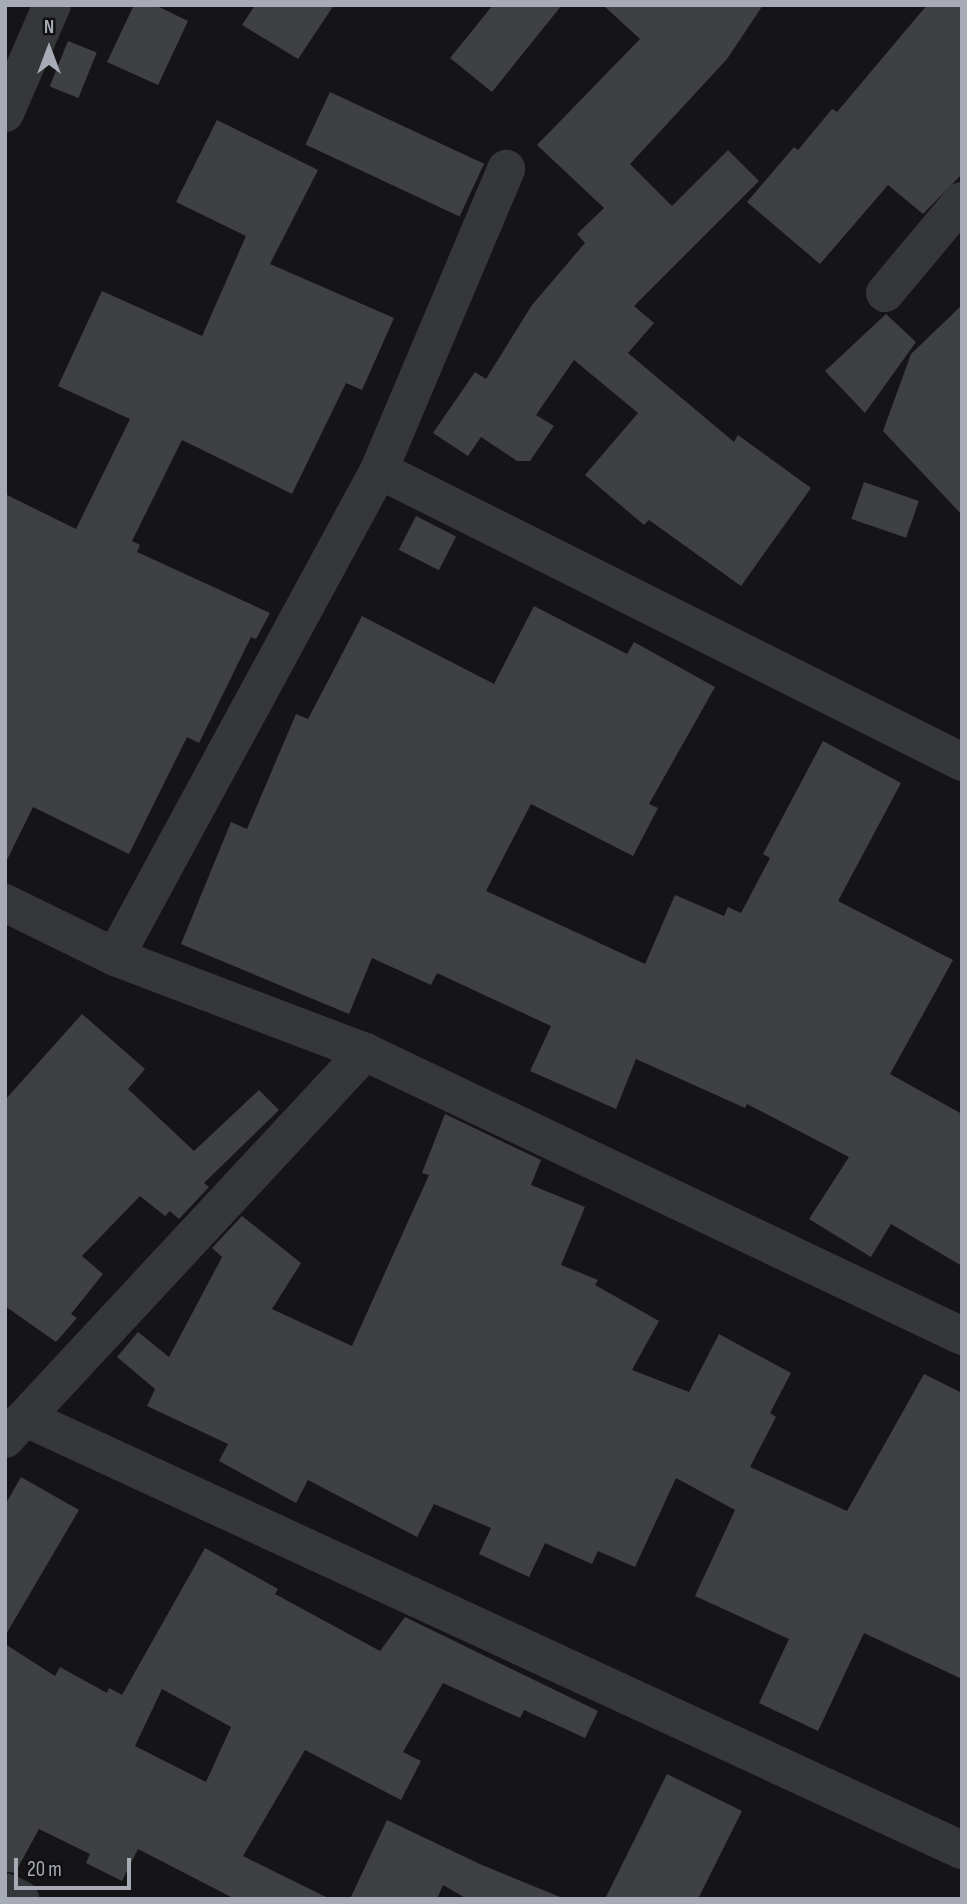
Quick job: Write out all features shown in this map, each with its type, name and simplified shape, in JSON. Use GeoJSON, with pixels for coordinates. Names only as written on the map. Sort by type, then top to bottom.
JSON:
{"type":"FeatureCollection","features":[{"type":"Feature","properties":{"kind":"street"},"geometry":{"type":"LineString","coordinates":[[5,113],[52,5]]}},
{"type":"Feature","properties":{"kind":"street"},"geometry":{"type":"LineString","coordinates":[[115,957],[379,470],[506,169]]}},
{"type":"Feature","properties":{"kind":"street"},"geometry":{"type":"LineString","coordinates":[[885,293],[962,201]]}},
{"type":"Feature","properties":{"kind":"street"},"geometry":{"type":"LineString","coordinates":[[379,470],[962,762]]}},
{"type":"Feature","properties":{"kind":"street"},"geometry":{"type":"LineString","coordinates":[[5,903],[115,957],[365,1052],[962,1336]]}},
{"type":"Feature","properties":{"kind":"street"},"geometry":{"type":"LineString","coordinates":[[365,1052],[16,1429],[962,1850]]}},
{"type":"Feature","properties":{"kind":"street"},"geometry":{"type":"LineString","coordinates":[[5,1892],[20,1899]]}},
{"type":"Feature","properties":{"kind":"building"},"geometry":{"type":"Polygon","coordinates":[[[134,5],[155,5],[188,21],[158,85],[107,62],[134,5]]]}},
{"type":"Feature","properties":{"kind":"building"},"geometry":{"type":"Polygon","coordinates":[[[255,5],[334,5],[298,59],[242,25],[255,5]]]}},
{"type":"Feature","properties":{"kind":"building"},"geometry":{"type":"Polygon","coordinates":[[[493,5],[562,5],[492,92],[450,58],[493,5]]]}},
{"type":"Feature","properties":{"kind":"building"},"geometry":{"type":"Polygon","coordinates":[[[603,5],[763,5],[727,59],[630,164],[672,206],[728,150],[759,181],[634,306],[654,323],[628,353],[734,442],[738,435],[811,488],[741,586],[649,520],[644,525],[585,475],[638,413],[574,360],[536,415],[554,426],[530,461],[517,461],[481,437],[468,456],[433,433],[475,372],[486,379],[532,305],[585,243],[577,234],[604,208],[537,145],[640,39],[603,5]]]}},
{"type":"Feature","properties":{"kind":"building"},"geometry":{"type":"Polygon","coordinates":[[[927,5],[962,5],[962,174],[923,214],[888,185],[820,264],[747,202],[794,147],[798,150],[832,109],[837,112],[927,5]]]}},
{"type":"Feature","properties":{"kind":"building"},"geometry":{"type":"Polygon","coordinates":[[[68,41],[97,53],[78,98],[50,86],[68,41]]]}},
{"type":"Feature","properties":{"kind":"building"},"geometry":{"type":"Polygon","coordinates":[[[330,92],[484,164],[460,216],[305,145],[330,92]]]}},
{"type":"Feature","properties":{"kind":"building"},"geometry":{"type":"Polygon","coordinates":[[[217,120],[318,170],[270,264],[394,318],[362,390],[346,383],[292,494],[182,440],[132,541],[140,545],[137,552],[270,613],[256,639],[251,637],[199,743],[187,737],[129,854],[33,807],[5,864],[5,494],[76,529],[130,419],[58,386],[102,291],[202,336],[246,236],[176,202],[217,120]]]}},
{"type":"Feature","properties":{"kind":"building"},"geometry":{"type":"Polygon","coordinates":[[[962,305],[962,515],[883,431],[911,354],[962,305]]]}},
{"type":"Feature","properties":{"kind":"building"},"geometry":{"type":"Polygon","coordinates":[[[886,314],[916,342],[865,413],[825,371],[886,314]]]}},
{"type":"Feature","properties":{"kind":"building"},"geometry":{"type":"Polygon","coordinates":[[[864,482],[919,501],[906,538],[851,519],[864,482]]]}},
{"type":"Feature","properties":{"kind":"building"},"geometry":{"type":"Polygon","coordinates":[[[416,516],[456,536],[439,570],[399,550],[416,516]]]}},
{"type":"Feature","properties":{"kind":"building"},"geometry":{"type":"Polygon","coordinates":[[[534,606],[627,654],[634,642],[715,687],[649,804],[658,808],[633,856],[531,804],[486,891],[645,964],[675,895],[724,916],[728,907],[741,913],[770,858],[763,854],[823,741],[901,783],[838,901],[953,960],[890,1074],[962,1114],[962,1266],[891,1224],[871,1257],[809,1219],[849,1157],[747,1104],[745,1108],[636,1059],[616,1109],[530,1071],[551,1026],[437,973],[431,985],[372,958],[349,1014],[181,944],[231,822],[247,829],[296,714],[308,719],[362,616],[494,684],[534,606]]]}},
{"type":"Feature","properties":{"kind":"building"},"geometry":{"type":"Polygon","coordinates":[[[82,1014],[145,1069],[128,1089],[194,1151],[259,1090],[279,1110],[204,1183],[209,1187],[179,1219],[170,1211],[165,1216],[140,1196],[82,1256],[103,1274],[71,1314],[77,1318],[56,1342],[5,1306],[5,1100],[82,1014]]]}},
{"type":"Feature","properties":{"kind":"building"},"geometry":{"type":"Polygon","coordinates":[[[445,1114],[541,1160],[531,1185],[585,1207],[561,1265],[598,1280],[595,1285],[659,1321],[632,1370],[689,1392],[719,1334],[791,1373],[770,1413],[776,1417],[750,1467],[847,1511],[924,1374],[962,1393],[962,1679],[864,1633],[818,1731],[759,1703],[789,1639],[695,1596],[735,1510],[676,1478],[635,1567],[598,1551],[592,1564],[545,1543],[529,1577],[479,1554],[491,1528],[434,1504],[417,1537],[308,1480],[296,1503],[219,1461],[228,1444],[147,1406],[155,1389],[117,1357],[138,1332],[169,1357],[222,1257],[212,1248],[242,1216],[301,1263],[272,1309],[352,1346],[429,1175],[422,1173],[445,1114]]]}},
{"type":"Feature","properties":{"kind":"building"},"geometry":{"type":"Polygon","coordinates":[[[21,1477],[79,1510],[5,1636],[5,1505],[21,1477]]]}},
{"type":"Feature","properties":{"kind":"building"},"geometry":{"type":"Polygon","coordinates":[[[205,1548],[278,1589],[275,1594],[380,1651],[405,1617],[598,1711],[585,1738],[524,1710],[520,1718],[443,1683],[403,1752],[421,1761],[401,1800],[305,1750],[243,1856],[330,1899],[235,1899],[138,1849],[122,1881],[86,1863],[90,1854],[39,1829],[15,1873],[5,1871],[5,1644],[55,1676],[60,1667],[107,1693],[109,1688],[122,1695],[205,1548]],[[162,1689],[135,1746],[206,1782],[231,1727],[162,1689]]]}},
{"type":"Feature","properties":{"kind":"building"},"geometry":{"type":"Polygon","coordinates":[[[667,1774],[742,1811],[698,1899],[605,1899],[667,1774]]]}},
{"type":"Feature","properties":{"kind":"building"},"geometry":{"type":"Polygon","coordinates":[[[387,1820],[482,1865],[565,1899],[467,1899],[443,1885],[437,1899],[350,1899],[387,1820]]]}}]}
